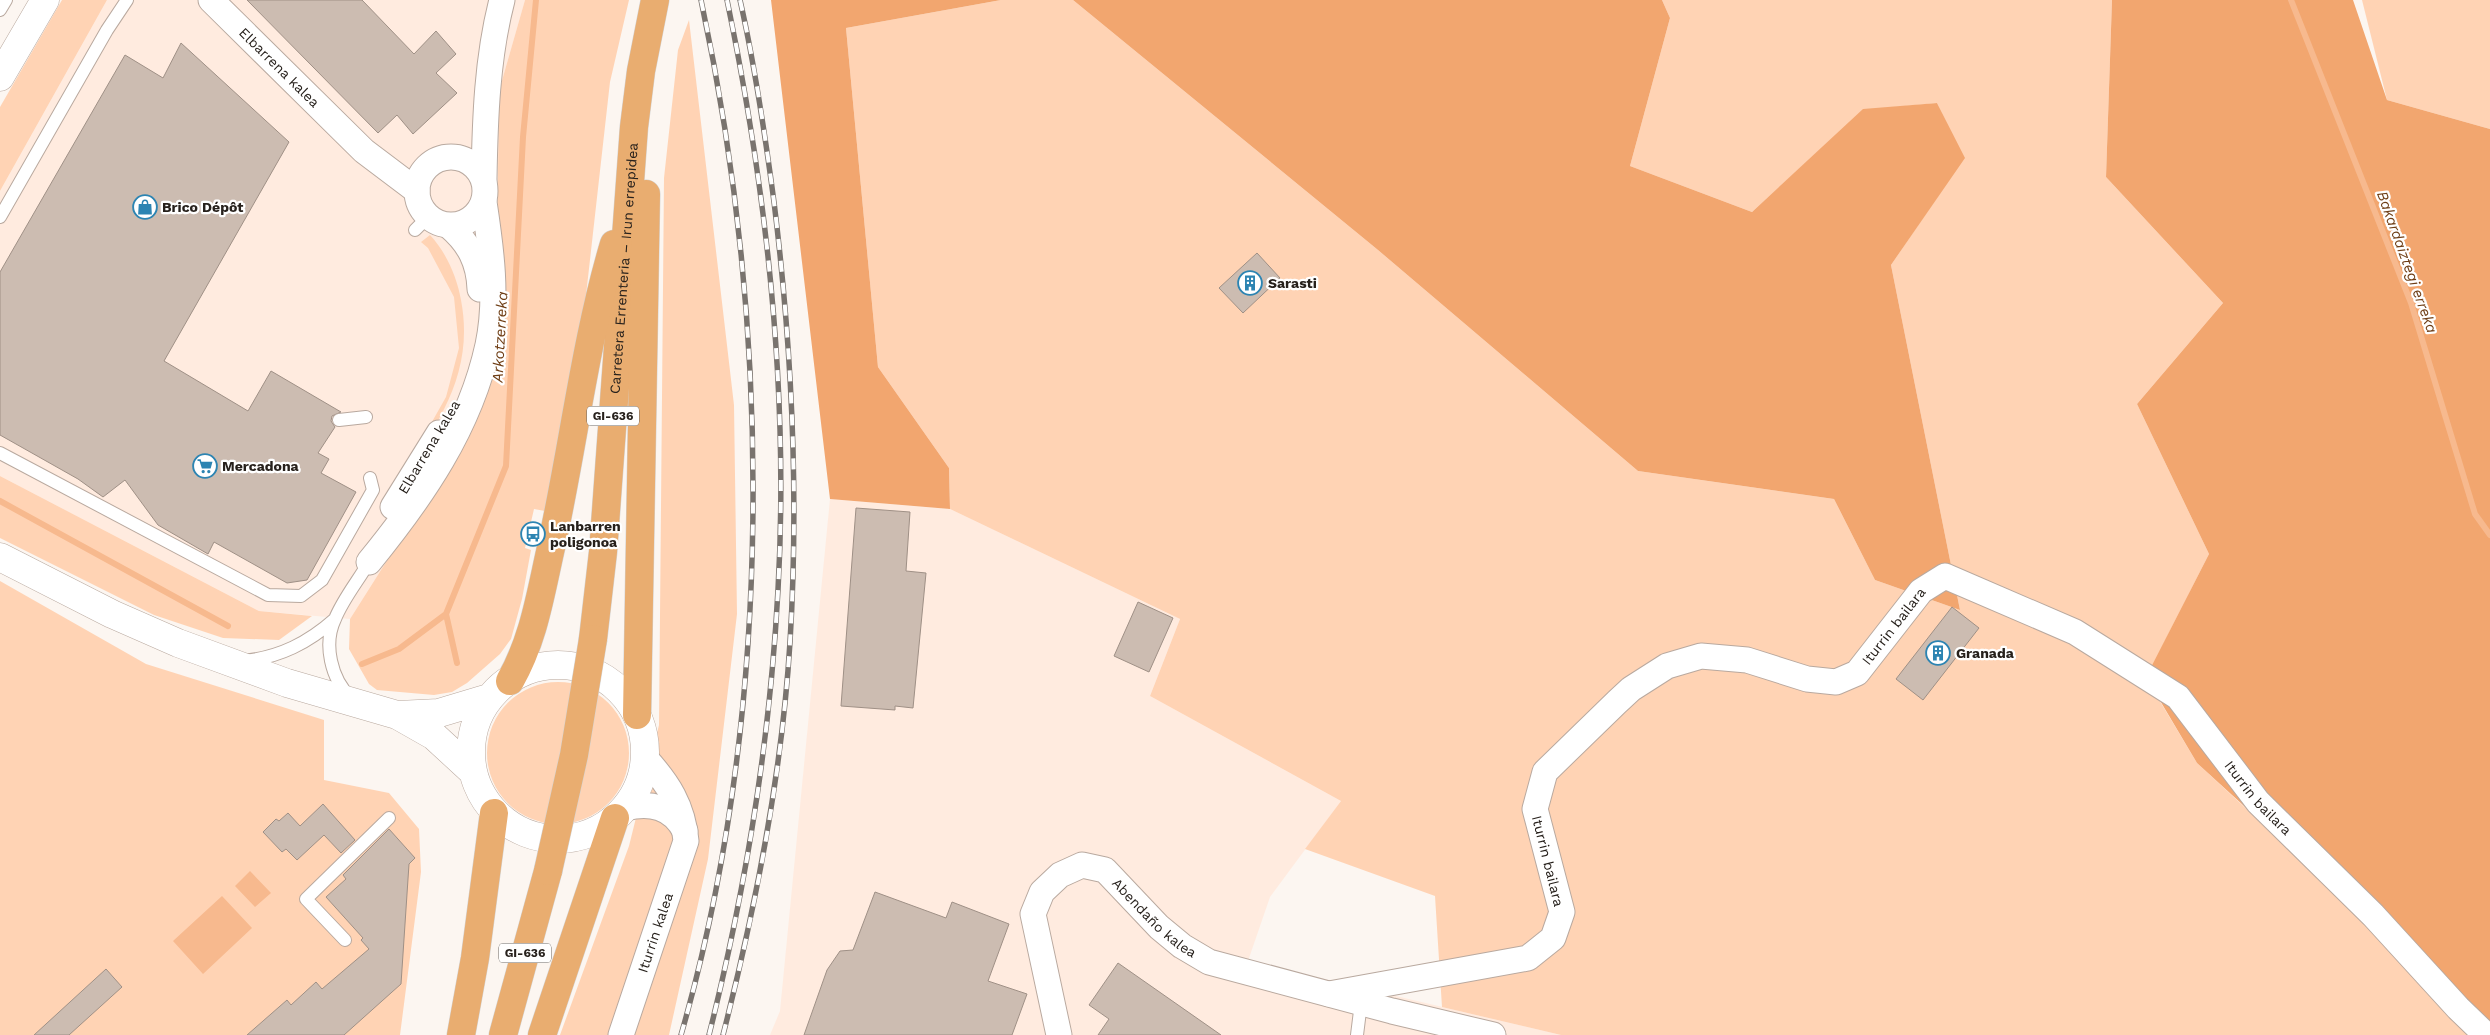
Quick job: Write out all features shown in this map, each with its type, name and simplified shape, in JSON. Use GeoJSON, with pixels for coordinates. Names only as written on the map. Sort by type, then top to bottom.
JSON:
{"type":"FeatureCollection","features":[{"type":"Feature","properties":{"kind":"main road","name":"Carretera Errenteria – Irun errepidea"},"geometry":{"type":"LineString","coordinates":[[503,1035],[548,871],[574,755],[592,639],[602,552],[637,100],[655,0]]}},
{"type":"Feature","properties":{"kind":"main road"},"geometry":{"type":"LineString","coordinates":[[637,100],[648,130],[637,715]]}},
{"type":"Feature","properties":{"kind":"main road"},"geometry":{"type":"LineString","coordinates":[[499,690],[522,658],[532,634],[566,483],[600,290],[629,193]]}},
{"type":"Feature","properties":{"kind":"main road"},"geometry":{"type":"LineString","coordinates":[[461,1035],[475,958],[494,812]]}},
{"type":"Feature","properties":{"kind":"main road"},"geometry":{"type":"LineString","coordinates":[[542,1035],[620,813]]}},
{"type":"Feature","properties":{"kind":"street"},"geometry":{"type":"LineString","coordinates":[[0,77],[45,0]]}},
{"type":"Feature","properties":{"kind":"street","name":"Elbarrena kalea"},"geometry":{"type":"LineString","coordinates":[[211,0],[364,151],[417,191],[421,208],[430,224],[469,247],[478,267],[481,303],[475,352],[469,375],[447,422],[396,500],[369,562]]}},
{"type":"Feature","properties":{"kind":"street","name":"Elbarrena kalea"},"geometry":{"type":"LineString","coordinates":[[369,562],[431,480],[454,441],[472,402],[488,344],[493,285],[484,190],[488,97],[493,44],[502,0]]}},
{"type":"Feature","properties":{"kind":"street"},"geometry":{"type":"LineString","coordinates":[[417,191],[420,175],[437,160],[459,157],[470,161],[478,169],[484,190],[479,212],[470,220],[430,224]]}},
{"type":"Feature","properties":{"kind":"street","name":"Elbarrena kalea"},"geometry":{"type":"LineString","coordinates":[[396,500],[417,480],[440,451],[454,441]]}},
{"type":"Feature","properties":{"kind":"street"},"geometry":{"type":"LineString","coordinates":[[0,557],[112,614],[222,660],[397,715],[434,736],[472,771]]}},
{"type":"Feature","properties":{"kind":"street","name":"Iturrin bailara"},"geometry":{"type":"LineString","coordinates":[[1328,994],[1528,958],[1553,938],[1562,912],[1535,809],[1545,772],[1632,688],[1667,666],[1702,656],[1747,660],[1807,679],[1836,682],[1857,673],[1921,591],[1944,576],[2074,632],[2178,697],[2258,802],[2373,915],[2458,1008],[2486,1035]]}},
{"type":"Feature","properties":{"kind":"street"},"geometry":{"type":"LineString","coordinates":[[397,715],[439,713],[499,690],[531,670],[546,666],[578,668],[606,680],[629,702],[637,715],[644,736],[645,758],[642,776],[620,813]]}},
{"type":"Feature","properties":{"kind":"street"},"geometry":{"type":"LineString","coordinates":[[499,690],[479,715],[472,732],[470,752],[472,771],[480,793],[494,812],[518,830],[530,835],[555,840],[568,839],[593,832],[620,813],[643,805],[660,807],[675,817],[685,831]]}},
{"type":"Feature","properties":{"kind":"street","name":"Iturrin kalea"},"geometry":{"type":"LineString","coordinates":[[621,1035],[686,841],[676,799],[668,784],[645,758]]}},
{"type":"Feature","properties":{"kind":"street","name":"Abendaño kalea"},"geometry":{"type":"LineString","coordinates":[[1059,1035],[1033,914],[1042,892],[1060,874],[1082,865],[1105,870],[1159,927],[1182,946],[1209,962],[1361,1003],[1493,1035]]}},
{"type":"Feature","properties":{"kind":"lane"},"geometry":{"type":"LineString","coordinates":[[0,10],[6,0]]}},
{"type":"Feature","properties":{"kind":"lane"},"geometry":{"type":"LineString","coordinates":[[0,217],[107,30],[128,0]]}},
{"type":"Feature","properties":{"kind":"lane"},"geometry":{"type":"LineString","coordinates":[[339,420],[366,417]]}},
{"type":"Feature","properties":{"kind":"lane"},"geometry":{"type":"LineString","coordinates":[[0,453],[268,595],[301,596],[322,580],[372,484],[396,500]]}},
{"type":"Feature","properties":{"kind":"lane","name":"Elbarrena kalea"},"geometry":{"type":"LineString","coordinates":[[222,660],[254,660],[284,652],[320,633],[335,618],[369,562]]}},
{"type":"Feature","properties":{"kind":"lane","name":"Elbarrena kalea"},"geometry":{"type":"LineString","coordinates":[[335,618],[329,643],[333,668],[347,694],[358,704]]}},
{"type":"Feature","properties":{"kind":"lane"},"geometry":{"type":"LineString","coordinates":[[345,940],[306,898],[389,818]]}},
{"type":"Feature","properties":{"kind":"lane"},"geometry":{"type":"LineString","coordinates":[[1357,1035],[1361,1003]]}},
{"type":"Feature","properties":{"kind":"shaded area"},"geometry":{"type":"Polygon","coordinates":[[[62,0],[107,0],[0,191],[0,107],[62,0]]]}},
{"type":"Feature","properties":{"kind":"shaded area"},"geometry":{"type":"Polygon","coordinates":[[[107,0],[525,0],[499,91],[496,333],[431,491],[350,619],[259,611],[0,476],[0,191],[107,0]]]}},
{"type":"Feature","properties":{"kind":"shaded area"},"geometry":{"type":"Polygon","coordinates":[[[525,0],[629,0],[610,82],[584,313],[545,511],[534,509],[525,548],[531,550],[522,599],[511,639],[500,654],[467,683],[452,692],[434,695],[377,690],[369,684],[349,649],[350,619],[431,491],[496,333],[499,91],[525,0]]]}},
{"type":"Feature","properties":{"kind":"shaded area"},"geometry":{"type":"Polygon","coordinates":[[[771,0],[1001,0],[846,28],[878,367],[949,468],[950,509],[830,499],[771,0]]]}},
{"type":"Feature","properties":{"kind":"shaded area"},"geometry":{"type":"Polygon","coordinates":[[[1001,0],[1073,0],[1378,250],[1638,471],[1834,499],[1875,580],[1960,610],[1891,265],[1964,158],[1937,103],[1863,110],[1752,212],[1630,166],[1670,18],[1662,0],[2112,0],[2106,177],[2223,303],[2137,404],[2209,554],[2146,678],[2197,763],[2490,1035],[1561,1035],[1442,1007],[1435,896],[1305,849],[1341,801],[1150,696],[1180,619],[950,509],[949,468],[878,367],[846,28],[1001,0]]]}},
{"type":"Feature","properties":{"kind":"shaded area"},"geometry":{"type":"Polygon","coordinates":[[[1073,0],[1662,0],[1670,18],[1630,166],[1752,212],[1863,109],[1937,103],[1965,158],[1891,265],[1960,610],[1875,580],[1834,499],[1638,471],[1378,250],[1073,0]]]}},
{"type":"Feature","properties":{"kind":"shaded area"},"geometry":{"type":"Polygon","coordinates":[[[2112,0],[2353,0],[2387,100],[2490,129],[2490,1031],[2197,763],[2146,677],[2209,554],[2137,404],[2223,303],[2106,177],[2112,0]]]}},
{"type":"Feature","properties":{"kind":"shaded area"},"geometry":{"type":"Polygon","coordinates":[[[2362,0],[2490,0],[2490,129],[2387,100],[2362,0]]]}},
{"type":"Feature","properties":{"kind":"shaded area"},"geometry":{"type":"Polygon","coordinates":[[[689,20],[734,405],[737,614],[708,859],[669,1035],[560,1035],[629,846],[659,725],[664,178],[678,50],[689,20]]]}},
{"type":"Feature","properties":{"kind":"shaded area"},"geometry":{"type":"Polygon","coordinates":[[[430,235],[446,257],[457,283],[464,326],[463,351],[458,375],[450,397],[427,440],[398,482],[446,397],[459,348],[454,297],[428,248],[421,242],[430,235]]]}},
{"type":"Feature","properties":{"kind":"shaded area"},"geometry":{"type":"Polygon","coordinates":[[[0,476],[259,611],[312,616],[279,640],[223,638],[154,615],[0,538],[0,476]]]}},
{"type":"Feature","properties":{"kind":"shaded area"},"geometry":{"type":"Polygon","coordinates":[[[830,499],[950,509],[1180,619],[1150,696],[1341,801],[1270,897],[1248,961],[1561,1035],[770,1035],[780,1011],[830,499]]]}},
{"type":"Feature","properties":{"kind":"shaded area"},"geometry":{"type":"Polygon","coordinates":[[[0,581],[146,664],[324,720],[324,780],[389,793],[419,829],[421,872],[400,1035],[0,1035],[0,581]]]}},
{"type":"Feature","properties":{"kind":"shaded area"},"geometry":{"type":"Polygon","coordinates":[[[558,682],[572,683],[585,687],[598,694],[608,703],[617,713],[624,726],[628,739],[628,767],[624,780],[617,793],[608,803],[598,812],[585,819],[572,823],[558,824],[544,823],[531,819],[518,812],[508,803],[499,793],[492,780],[488,767],[487,753],[488,739],[492,726],[499,713],[508,703],[518,694],[531,687],[544,683],[558,682]]]}},
{"type":"Feature","properties":{"kind":"shaded area"},"geometry":{"type":"Polygon","coordinates":[[[250,871],[271,893],[255,907],[235,886],[250,871]]]}},
{"type":"Feature","properties":{"kind":"shaded area"},"geometry":{"type":"Polygon","coordinates":[[[222,896],[252,928],[203,974],[173,941],[222,896]]]}},
{"type":"Feature","properties":{"kind":"building"},"geometry":{"type":"Polygon","coordinates":[[[247,0],[362,0],[414,54],[436,31],[456,54],[436,73],[457,93],[413,134],[397,115],[378,133],[247,0]]]}},
{"type":"Feature","properties":{"kind":"building","name":"Brico Dépôt"},"geometry":{"type":"Polygon","coordinates":[[[181,43],[289,142],[164,361],[248,411],[271,371],[341,412],[332,416],[331,421],[335,427],[318,453],[329,459],[321,473],[356,492],[307,580],[287,583],[214,542],[208,554],[158,525],[125,480],[103,497],[78,479],[0,435],[0,272],[125,55],[163,78],[181,43]]]}},
{"type":"Feature","properties":{"kind":"building","name":"Sarasti"},"geometry":{"type":"Polygon","coordinates":[[[1257,253],[1280,278],[1243,313],[1219,288],[1257,253]]]}},
{"type":"Feature","properties":{"kind":"building"},"geometry":{"type":"Polygon","coordinates":[[[856,508],[910,512],[906,571],[926,573],[913,708],[895,706],[895,710],[841,706],[856,508]]]}},
{"type":"Feature","properties":{"kind":"building"},"geometry":{"type":"Polygon","coordinates":[[[1138,602],[1173,618],[1149,672],[1114,656],[1138,602]]]}},
{"type":"Feature","properties":{"kind":"building","name":"Granada"},"geometry":{"type":"Polygon","coordinates":[[[1952,607],[1979,628],[1923,700],[1896,679],[1952,607]]]}},
{"type":"Feature","properties":{"kind":"building"},"geometry":{"type":"Polygon","coordinates":[[[323,804],[355,840],[341,853],[324,835],[297,860],[286,849],[282,852],[263,832],[276,819],[279,821],[288,813],[300,826],[323,804]]]}},
{"type":"Feature","properties":{"kind":"building"},"geometry":{"type":"Polygon","coordinates":[[[389,829],[415,858],[409,864],[401,984],[344,1035],[247,1035],[287,1000],[291,1005],[316,982],[322,989],[369,949],[361,940],[363,938],[326,897],[346,879],[343,875],[389,829]]]}},
{"type":"Feature","properties":{"kind":"building"},"geometry":{"type":"Polygon","coordinates":[[[875,892],[946,918],[952,902],[1009,924],[988,981],[1027,994],[1012,1035],[804,1035],[827,970],[840,951],[853,950],[875,892]]]}},
{"type":"Feature","properties":{"kind":"building"},"geometry":{"type":"Polygon","coordinates":[[[1118,963],[1221,1035],[1098,1035],[1109,1019],[1089,1005],[1118,963]]]}},
{"type":"Feature","properties":{"kind":"building"},"geometry":{"type":"Polygon","coordinates":[[[106,969],[122,987],[69,1035],[34,1035],[106,969]]]}},
{"type":"Feature","properties":{"kind":"waterway","name":"Arkotzerreka"},"geometry":{"type":"LineString","coordinates":[[457,663],[446,614],[506,466],[523,137],[536,0]]}},
{"type":"Feature","properties":{"kind":"waterway","name":"Bakardaiztegi erreka"},"geometry":{"type":"LineString","coordinates":[[2291,0],[2411,303],[2475,514],[2490,535]]}},
{"type":"Feature","properties":{"kind":"waterway"},"geometry":{"type":"LineString","coordinates":[[0,501],[228,626]]}},
{"type":"Feature","properties":{"kind":"waterway"},"geometry":{"type":"LineString","coordinates":[[362,664],[399,649],[446,614]]}},
{"type":"Feature","properties":{"kind":"railway"},"geometry":{"type":"LineString","coordinates":[[681,1035],[712,910],[734,782],[747,651],[753,519],[751,387],[741,255],[724,126],[701,0]]}},
{"type":"Feature","properties":{"kind":"railway"},"geometry":{"type":"LineString","coordinates":[[709,1035],[745,869],[762,758],[774,646],[781,516],[777,367],[772,293],[753,145],[727,0]]}},
{"type":"Feature","properties":{"kind":"railway"},"geometry":{"type":"LineString","coordinates":[[723,1035],[757,889],[774,791],[781,741],[790,642],[794,532],[792,422],[780,257],[763,126],[740,0]]}},
{"type":"Feature","properties":{"kind":"place","name":"Brico Dépôt"},"geometry":{"type":"Point","coordinates":[145,207]}},
{"type":"Feature","properties":{"kind":"place","name":"Sarasti"},"geometry":{"type":"Point","coordinates":[1250,283]}},
{"type":"Feature","properties":{"kind":"place","name":"Mercadona"},"geometry":{"type":"Point","coordinates":[205,466]}},
{"type":"Feature","properties":{"kind":"place","name":"Lanbarren poligonoa"},"geometry":{"type":"Point","coordinates":[533,534]}},
{"type":"Feature","properties":{"kind":"place","name":"Granada"},"geometry":{"type":"Point","coordinates":[1938,653]}}]}
